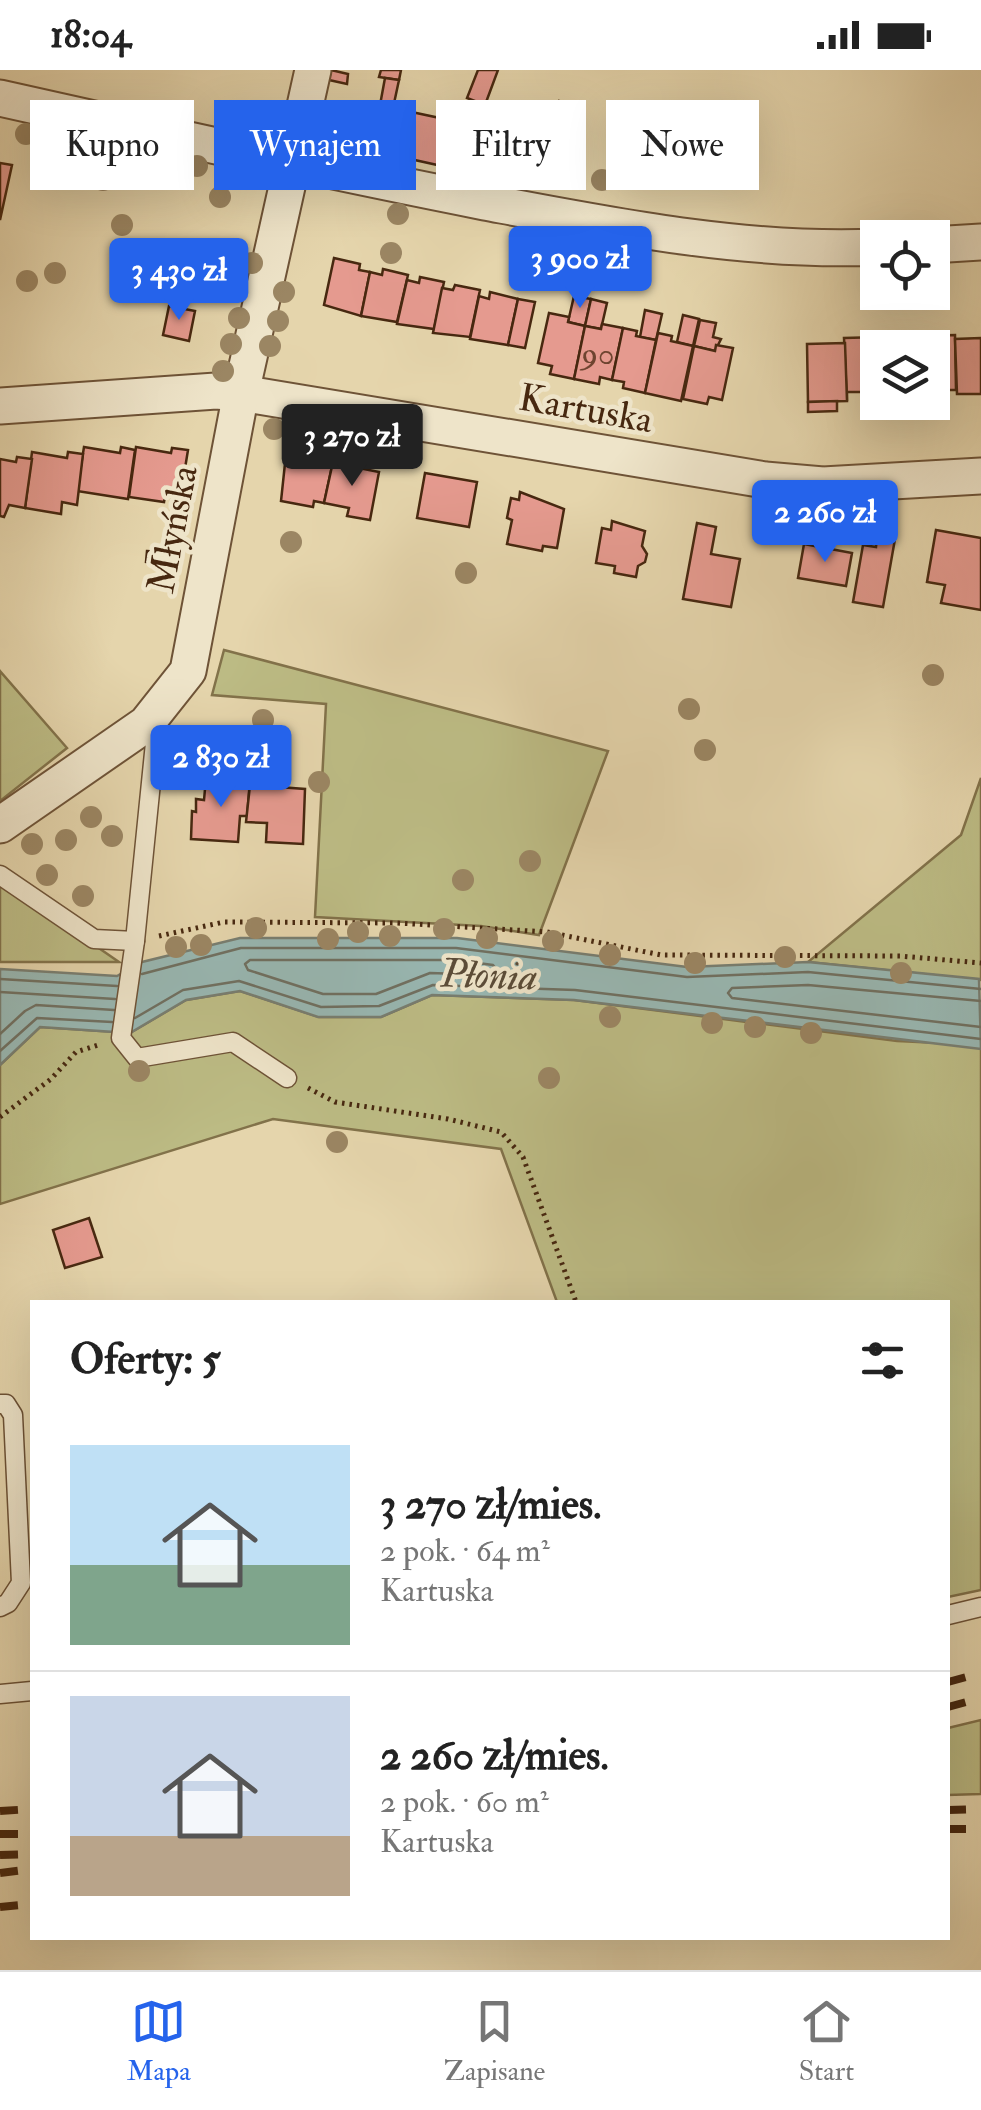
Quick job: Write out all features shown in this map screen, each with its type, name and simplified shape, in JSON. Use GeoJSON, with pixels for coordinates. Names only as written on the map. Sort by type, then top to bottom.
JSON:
{"type":"FeatureCollection","features":[{"type":"Feature","properties":{"kind":"street","name":"Młyńska"},"geometry":{"type":"LineString","coordinates":[[307,100],[313,70]]}},
{"type":"Feature","properties":{"kind":"street"},"geometry":{"type":"LineString","coordinates":[[0,98],[214,146]]}},
{"type":"Feature","properties":{"kind":"street"},"geometry":{"type":"LineString","coordinates":[[416,187],[610,224],[753,242],[860,246]]}},
{"type":"Feature","properties":{"kind":"street","name":"Młyńska"},"geometry":{"type":"LineString","coordinates":[[0,825],[146,724],[188,671],[242,392],[289,190]]}},
{"type":"Feature","properties":{"kind":"street"},"geometry":{"type":"LineString","coordinates":[[950,244],[981,242]]}},
{"type":"Feature","properties":{"kind":"street","name":"Kartuska"},"geometry":{"type":"LineString","coordinates":[[0,406],[242,392],[765,480],[823,485],[981,476]]}},
{"type":"Feature","properties":{"kind":"lane"},"geometry":{"type":"LineString","coordinates":[[146,724],[155,742],[121,1038],[138,1058],[234,1042],[287,1078]]}},
{"type":"Feature","properties":{"kind":"lane"},"geometry":{"type":"LineString","coordinates":[[0,875],[94,939],[135,941]]}},
{"type":"Feature","properties":{"kind":"lane"},"geometry":{"type":"LineString","coordinates":[[0,1404],[6,1404],[13,1416],[21,1583],[0,1607]]}},
{"type":"Feature","properties":{"kind":"lane"},"geometry":{"type":"LineString","coordinates":[[950,1614],[981,1606]]}},
{"type":"Feature","properties":{"kind":"lane"},"geometry":{"type":"LineString","coordinates":[[0,1694],[30,1691]]}},
{"type":"Feature","properties":{"kind":"path"},"geometry":{"type":"LineString","coordinates":[[135,941],[224,922],[397,922],[547,932],[661,955],[900,956],[981,963]]}},
{"type":"Feature","properties":{"kind":"path"},"geometry":{"type":"LineString","coordinates":[[0,1117],[51,1079],[76,1052],[121,1038]]}},
{"type":"Feature","properties":{"kind":"path"},"geometry":{"type":"LineString","coordinates":[[287,1078],[335,1102],[448,1119],[501,1132],[522,1158],[575,1300]]}},
{"type":"Feature","properties":{"kind":"shaded area"},"geometry":{"type":"Polygon","coordinates":[[[224,650],[608,751],[539,935],[481,926],[315,917],[326,704],[212,695],[224,650]]]}},
{"type":"Feature","properties":{"kind":"shaded area"},"geometry":{"type":"Polygon","coordinates":[[[0,671],[67,748],[0,801],[0,671]]]}},
{"type":"Feature","properties":{"kind":"shaded area"},"geometry":{"type":"Polygon","coordinates":[[[981,778],[981,980],[808,962],[961,835],[981,778]]]}},
{"type":"Feature","properties":{"kind":"shaded area"},"geometry":{"type":"Polygon","coordinates":[[[0,880],[119,962],[0,962],[0,880]]]}},
{"type":"Feature","properties":{"kind":"shaded area"},"geometry":{"type":"Polygon","coordinates":[[[240,991],[319,1017],[381,1017],[432,995],[574,1000],[897,1041],[981,1045],[981,1590],[950,1597],[950,1300],[556,1300],[501,1149],[273,1119],[0,1204],[0,1065],[40,1027],[130,1033],[186,1000],[240,991]]]}},
{"type":"Feature","properties":{"kind":"shaded area"},"geometry":{"type":"Polygon","coordinates":[[[981,1720],[981,1794],[950,1795],[950,1728],[981,1720]]]}},
{"type":"Feature","properties":{"kind":"water","name":"Płonia"},"geometry":{"type":"Polygon","coordinates":[[[240,938],[457,938],[687,967],[808,962],[979,979],[981,1049],[574,1000],[432,995],[381,1017],[318,1017],[240,991],[186,1000],[130,1033],[40,1027],[0,1065],[0,969],[117,976],[142,962],[240,938]]]}},
{"type":"Feature","properties":{"kind":"building"},"geometry":{"type":"Polygon","coordinates":[[[331,70],[348,74],[347,84],[329,80],[331,70]]]}},
{"type":"Feature","properties":{"kind":"building"},"geometry":{"type":"Polygon","coordinates":[[[381,70],[401,70],[399,80],[379,77],[381,70]]]}},
{"type":"Feature","properties":{"kind":"building"},"geometry":{"type":"Polygon","coordinates":[[[478,70],[498,70],[487,100],[467,98],[478,70]]]}},
{"type":"Feature","properties":{"kind":"building"},"geometry":{"type":"Polygon","coordinates":[[[385,78],[399,80],[395,100],[381,100],[385,78]]]}},
{"type":"Feature","properties":{"kind":"building"},"geometry":{"type":"Polygon","coordinates":[[[416,113],[436,117],[436,165],[416,160],[416,113]]]}},
{"type":"Feature","properties":{"kind":"building"},"geometry":{"type":"Polygon","coordinates":[[[0,163],[12,165],[0,220],[0,163]]]}},
{"type":"Feature","properties":{"kind":"building"},"geometry":{"type":"Polygon","coordinates":[[[334,258],[360,264],[359,270],[370,272],[361,316],[324,305],[334,258]]]}},
{"type":"Feature","properties":{"kind":"building"},"geometry":{"type":"Polygon","coordinates":[[[383,269],[408,275],[397,322],[361,316],[370,272],[382,275],[383,269]]]}},
{"type":"Feature","properties":{"kind":"building"},"geometry":{"type":"Polygon","coordinates":[[[420,277],[444,282],[434,329],[397,324],[407,280],[419,283],[420,277]]]}},
{"type":"Feature","properties":{"kind":"building"},"geometry":{"type":"Polygon","coordinates":[[[455,285],[480,290],[470,337],[433,333],[442,288],[453,290],[455,285]]]}},
{"type":"Feature","properties":{"kind":"building"},"geometry":{"type":"Polygon","coordinates":[[[490,292],[518,299],[508,345],[470,339],[479,296],[489,299],[490,292]]]}},
{"type":"Feature","properties":{"kind":"building"},"geometry":{"type":"Polygon","coordinates":[[[574,296],[591,299],[585,326],[568,322],[574,296]]]}},
{"type":"Feature","properties":{"kind":"building"},"geometry":{"type":"Polygon","coordinates":[[[518,299],[535,302],[525,348],[508,345],[518,299]]]}},
{"type":"Feature","properties":{"kind":"building"},"geometry":{"type":"Polygon","coordinates":[[[591,299],[607,303],[601,329],[585,326],[591,299]]]}},
{"type":"Feature","properties":{"kind":"building"},"geometry":{"type":"Polygon","coordinates":[[[169,306],[195,311],[189,341],[163,335],[169,306]]]}},
{"type":"Feature","properties":{"kind":"building"},"geometry":{"type":"Polygon","coordinates":[[[645,310],[662,314],[656,340],[640,337],[645,310]]]}},
{"type":"Feature","properties":{"kind":"building"},"geometry":{"type":"Polygon","coordinates":[[[549,313],[569,317],[568,322],[585,326],[574,379],[550,374],[552,366],[538,363],[549,313]]]}},
{"type":"Feature","properties":{"kind":"building"},"geometry":{"type":"Polygon","coordinates":[[[683,315],[699,319],[693,346],[677,342],[683,315]]]}},
{"type":"Feature","properties":{"kind":"building"},"geometry":{"type":"Polygon","coordinates":[[[700,320],[716,323],[713,337],[721,339],[715,351],[694,346],[700,320]]]}},
{"type":"Feature","properties":{"kind":"building"},"geometry":{"type":"Polygon","coordinates":[[[602,324],[623,328],[612,380],[600,377],[599,384],[574,379],[585,326],[601,329],[602,324]]]}},
{"type":"Feature","properties":{"kind":"building"},"geometry":{"type":"Polygon","coordinates":[[[623,328],[637,331],[636,336],[656,340],[645,393],[623,388],[624,382],[612,380],[623,328]]]}},
{"type":"Feature","properties":{"kind":"building"},"geometry":{"type":"Polygon","coordinates":[[[658,333],[693,346],[681,401],[645,393],[658,333]]]}},
{"type":"Feature","properties":{"kind":"building"},"geometry":{"type":"Polygon","coordinates":[[[950,335],[955,335],[956,390],[950,390],[950,335]]]}},
{"type":"Feature","properties":{"kind":"building"},"geometry":{"type":"Polygon","coordinates":[[[844,338],[860,338],[860,392],[847,392],[847,401],[844,338]]]}},
{"type":"Feature","properties":{"kind":"building"},"geometry":{"type":"Polygon","coordinates":[[[981,338],[981,394],[957,394],[955,339],[981,338]]]}},
{"type":"Feature","properties":{"kind":"building"},"geometry":{"type":"Polygon","coordinates":[[[845,343],[847,401],[808,402],[807,344],[845,343]]]}},
{"type":"Feature","properties":{"kind":"building"},"geometry":{"type":"Polygon","coordinates":[[[716,345],[733,348],[722,400],[709,397],[707,404],[683,399],[694,346],[715,351],[716,345]]]}},
{"type":"Feature","properties":{"kind":"building"},"geometry":{"type":"Polygon","coordinates":[[[837,401],[837,411],[808,412],[808,402],[837,401]]]}},
{"type":"Feature","properties":{"kind":"building"},"geometry":{"type":"Polygon","coordinates":[[[84,447],[120,453],[121,447],[135,450],[128,499],[77,491],[84,447]]]}},
{"type":"Feature","properties":{"kind":"building"},"geometry":{"type":"Polygon","coordinates":[[[136,447],[171,453],[172,448],[188,450],[180,499],[165,496],[164,502],[129,497],[136,447]]]}},
{"type":"Feature","properties":{"kind":"building"},"geometry":{"type":"Polygon","coordinates":[[[32,452],[67,458],[68,452],[83,454],[77,505],[62,502],[61,514],[25,508],[32,452]]]}},
{"type":"Feature","properties":{"kind":"building"},"geometry":{"type":"Polygon","coordinates":[[[286,454],[317,460],[318,454],[334,457],[324,503],[314,501],[313,507],[281,501],[286,454]]]}},
{"type":"Feature","properties":{"kind":"building"},"geometry":{"type":"Polygon","coordinates":[[[17,457],[32,459],[25,508],[9,505],[4,517],[0,516],[0,459],[16,462],[17,457]]]}},
{"type":"Feature","properties":{"kind":"building"},"geometry":{"type":"Polygon","coordinates":[[[334,457],[350,460],[349,466],[379,472],[370,520],[347,516],[349,508],[324,503],[334,457]]]}},
{"type":"Feature","properties":{"kind":"building"},"geometry":{"type":"Polygon","coordinates":[[[425,473],[477,482],[469,527],[417,518],[425,473]]]}},
{"type":"Feature","properties":{"kind":"building"},"geometry":{"type":"Polygon","coordinates":[[[520,492],[564,509],[557,548],[543,546],[542,551],[507,544],[511,498],[519,500],[520,492]]]}},
{"type":"Feature","properties":{"kind":"building"},"geometry":{"type":"Polygon","coordinates":[[[612,521],[645,531],[642,546],[647,554],[636,577],[614,573],[615,566],[596,563],[602,528],[611,530],[612,521]]]}},
{"type":"Feature","properties":{"kind":"building"},"geometry":{"type":"Polygon","coordinates":[[[697,523],[716,527],[711,554],[740,559],[731,607],[683,599],[697,523]]]}},
{"type":"Feature","properties":{"kind":"building"},"geometry":{"type":"Polygon","coordinates":[[[936,530],[981,538],[981,610],[941,603],[945,585],[927,582],[936,530]]]}},
{"type":"Feature","properties":{"kind":"building"},"geometry":{"type":"Polygon","coordinates":[[[877,536],[895,539],[883,607],[853,602],[863,545],[876,547],[877,536]]]}},
{"type":"Feature","properties":{"kind":"building"},"geometry":{"type":"Polygon","coordinates":[[[804,544],[852,553],[846,586],[798,578],[804,544]]]}},
{"type":"Feature","properties":{"kind":"building"},"geometry":{"type":"Polygon","coordinates":[[[147,551],[159,552],[158,564],[146,562],[147,551]]]}},
{"type":"Feature","properties":{"kind":"building"},"geometry":{"type":"Polygon","coordinates":[[[206,778],[250,780],[247,816],[240,816],[238,842],[191,839],[192,811],[196,812],[196,799],[204,800],[206,778]]]}},
{"type":"Feature","properties":{"kind":"building"},"geometry":{"type":"Polygon","coordinates":[[[250,785],[305,789],[303,844],[266,842],[267,823],[246,822],[250,785]]]}},
{"type":"Feature","properties":{"kind":"building"},"geometry":{"type":"Polygon","coordinates":[[[89,1218],[102,1257],[65,1268],[53,1230],[89,1218]]]}},
{"type":"Feature","properties":{"kind":"railway"},"geometry":{"type":"LineString","coordinates":[[950,1681],[981,1673]]}},
{"type":"Feature","properties":{"kind":"railway"},"geometry":{"type":"LineString","coordinates":[[950,1706],[981,1698]]}},
{"type":"Feature","properties":{"kind":"railway"},"geometry":{"type":"LineString","coordinates":[[0,1811],[30,1809]]}},
{"type":"Feature","properties":{"kind":"railway"},"geometry":{"type":"LineString","coordinates":[[950,1810],[981,1809]]}},
{"type":"Feature","properties":{"kind":"railway"},"geometry":{"type":"LineString","coordinates":[[950,1829],[981,1829]]}},
{"type":"Feature","properties":{"kind":"railway"},"geometry":{"type":"LineString","coordinates":[[0,1834],[30,1834]]}},
{"type":"Feature","properties":{"kind":"railway"},"geometry":{"type":"LineString","coordinates":[[0,1855],[30,1854]]}},
{"type":"Feature","properties":{"kind":"railway"},"geometry":{"type":"LineString","coordinates":[[0,1873],[30,1869]]}},
{"type":"Feature","properties":{"kind":"railway"},"geometry":{"type":"LineString","coordinates":[[0,1907],[30,1904]]}}]}
